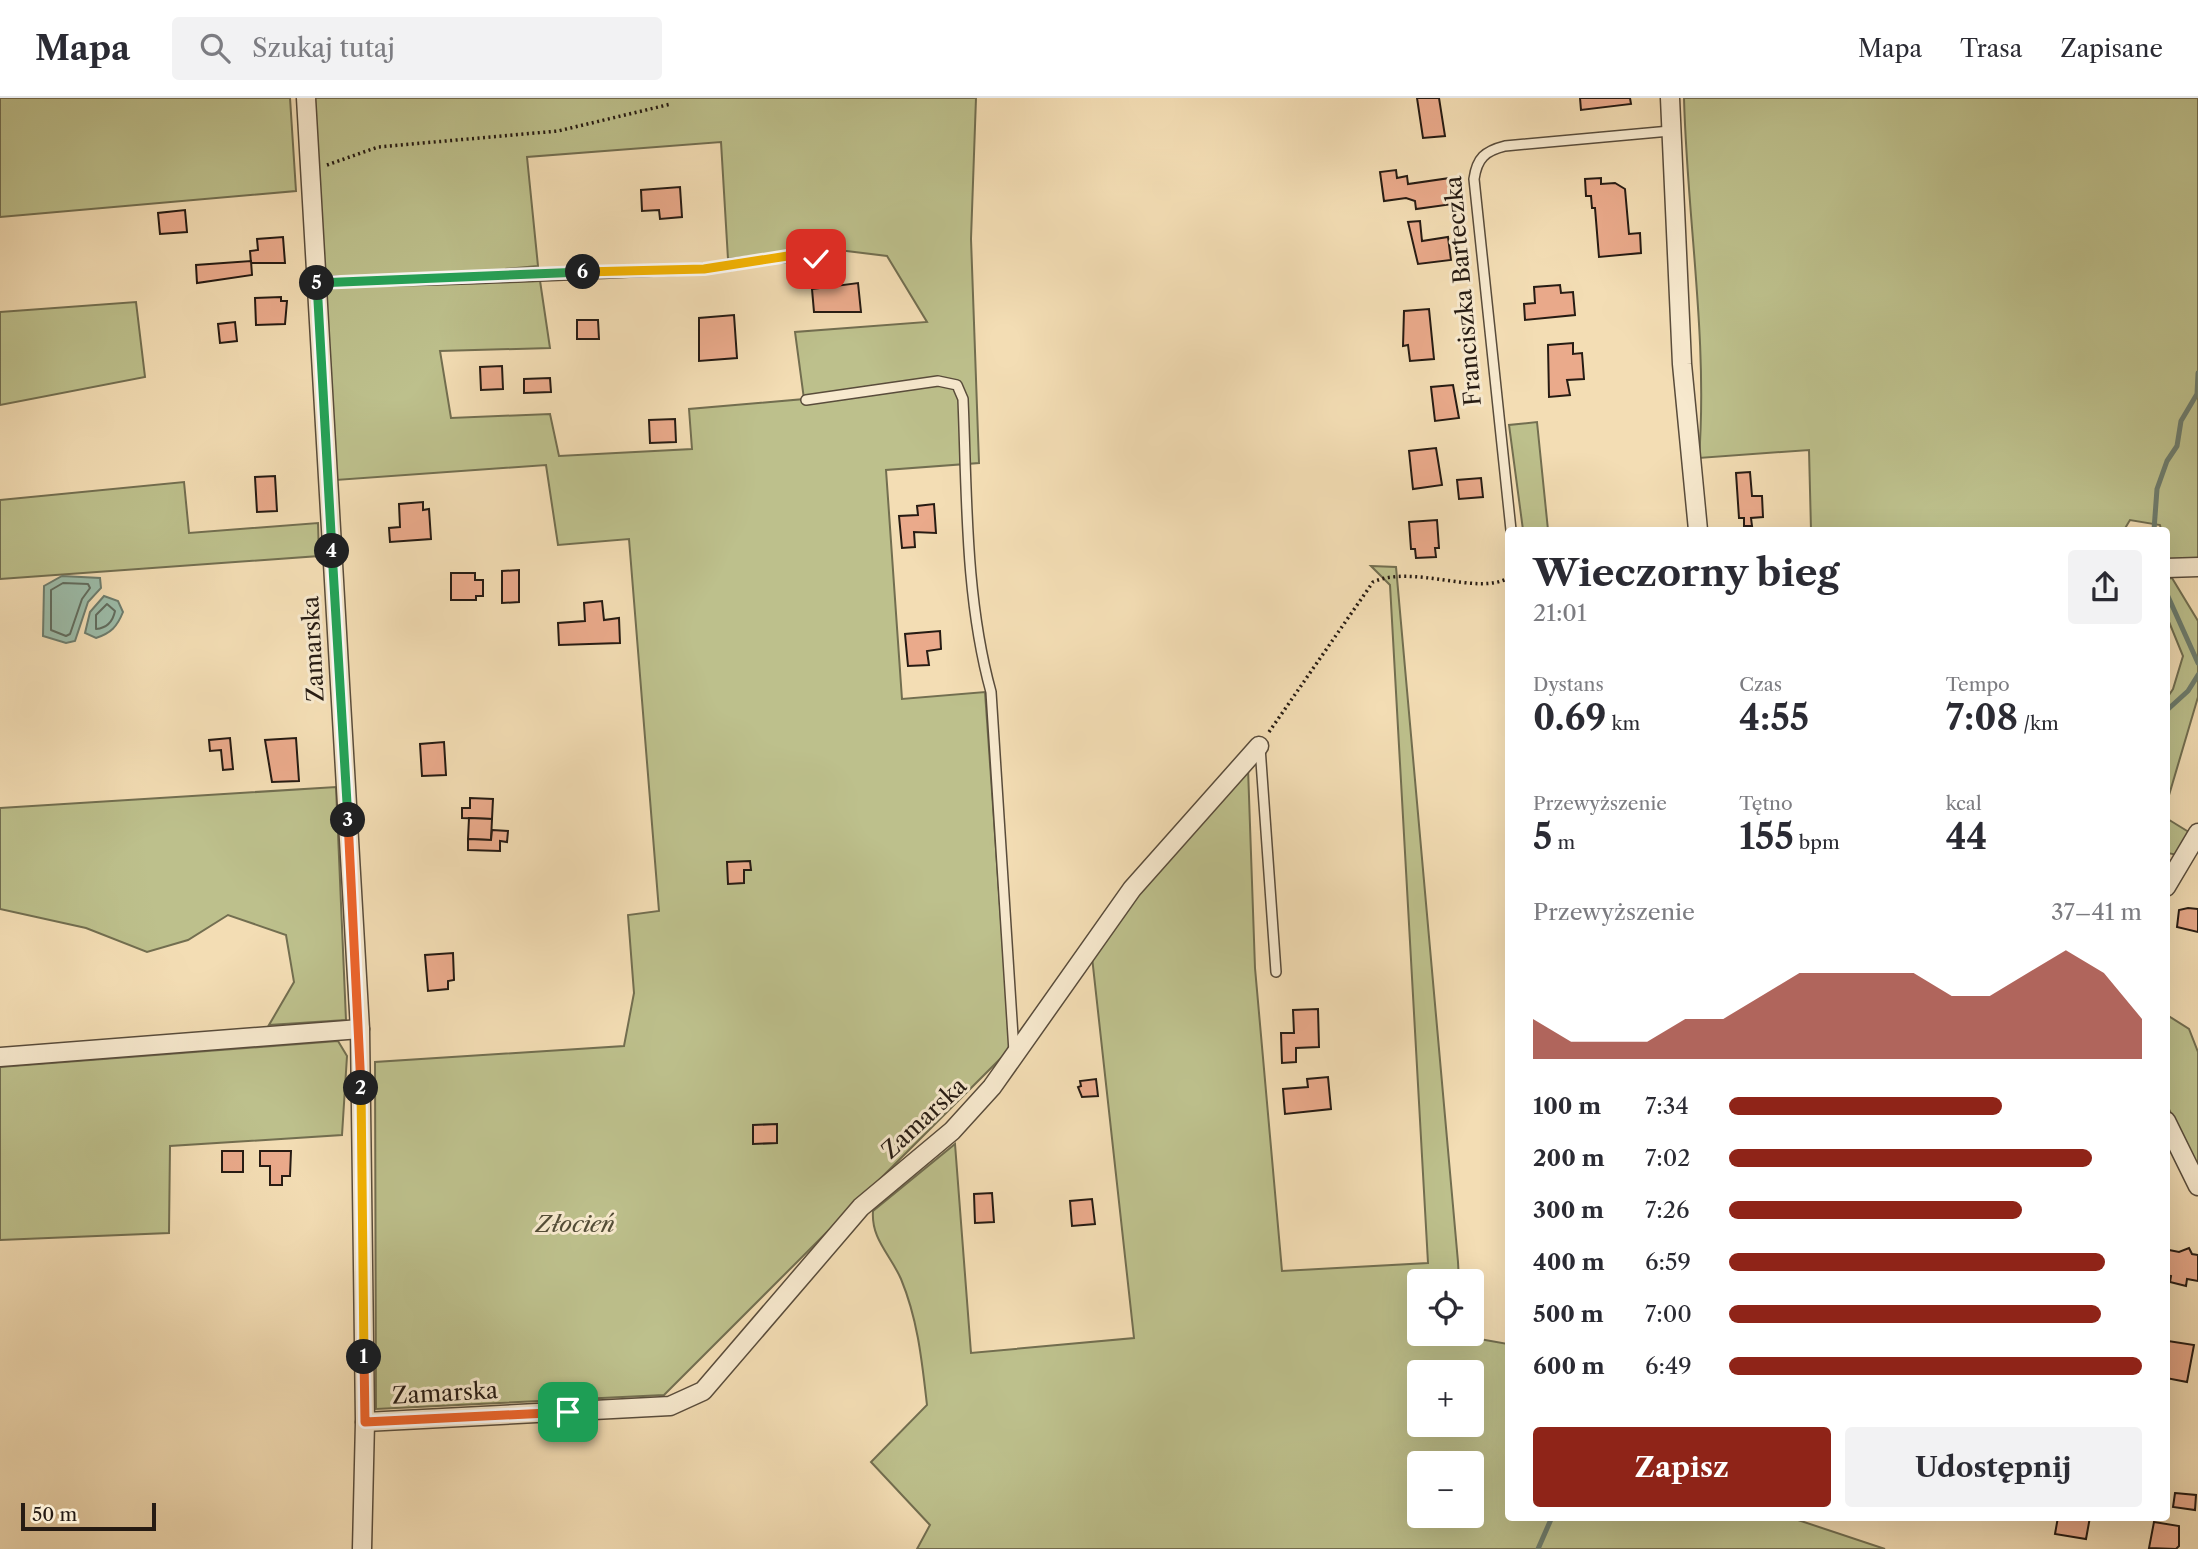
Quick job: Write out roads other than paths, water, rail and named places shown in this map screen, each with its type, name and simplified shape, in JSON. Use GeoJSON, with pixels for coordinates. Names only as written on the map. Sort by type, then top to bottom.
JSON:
{"type":"FeatureCollection","features":[{"type":"Feature","properties":{"kind":"street","name":"Zamarska"},"geometry":{"type":"LineString","coordinates":[[306,98],[360,1029],[365,1422],[362,1549]]}},
{"type":"Feature","properties":{"kind":"street"},"geometry":{"type":"LineString","coordinates":[[1670,98],[1683,376],[1698,527]]}},
{"type":"Feature","properties":{"kind":"street"},"geometry":{"type":"LineString","coordinates":[[2170,568],[2198,567]]}},
{"type":"Feature","properties":{"kind":"street","name":"Zamarska"},"geometry":{"type":"LineString","coordinates":[[365,1422],[670,1406],[703,1391],[861,1207],[952,1131],[984,1096],[1132,890],[1259,746]]}},
{"type":"Feature","properties":{"kind":"street"},"geometry":{"type":"LineString","coordinates":[[2170,881],[2195,843]]}},
{"type":"Feature","properties":{"kind":"street"},"geometry":{"type":"LineString","coordinates":[[0,1057],[360,1029]]}},
{"type":"Feature","properties":{"kind":"street"},"geometry":{"type":"LineString","coordinates":[[2170,1129],[2198,1186]]}},
{"type":"Feature","properties":{"kind":"lane","name":"Franciszka Barteczka"},"geometry":{"type":"LineString","coordinates":[[1510,527],[1474,179],[1476,164],[1488,150],[1505,146],[1670,131]]}},
{"type":"Feature","properties":{"kind":"lane"},"geometry":{"type":"LineString","coordinates":[[317,281],[704,269],[794,255],[816,259],[821,283]]}},
{"type":"Feature","properties":{"kind":"lane"},"geometry":{"type":"LineString","coordinates":[[806,400],[939,381],[957,385],[963,399],[971,567],[981,654],[991,692],[1014,1052]]}},
{"type":"Feature","properties":{"kind":"lane"},"geometry":{"type":"LineString","coordinates":[[1259,746],[1276,972]]}},
{"type":"Feature","properties":{"kind":"water"},"geometry":{"type":"Polygon","coordinates":[[[62,576],[100,578],[101,588],[88,602],[75,641],[66,643],[43,636],[44,586],[62,576]]]}},
{"type":"Feature","properties":{"kind":"water"},"geometry":{"type":"Polygon","coordinates":[[[104,596],[118,601],[123,612],[113,629],[96,638],[85,633],[90,612],[104,596]]]}},
{"type":"Feature","properties":{"kind":"waterway"},"geometry":{"type":"LineString","coordinates":[[2154,527],[2157,489],[2167,461],[2177,446],[2181,421],[2197,394],[2198,373]]}},
{"type":"Feature","properties":{"kind":"waterway"},"geometry":{"type":"LineString","coordinates":[[2170,601],[2198,663]]}},
{"type":"Feature","properties":{"kind":"waterway"},"geometry":{"type":"LineString","coordinates":[[2170,707],[2188,691],[2198,675]]}},
{"type":"Feature","properties":{"kind":"waterway"},"geometry":{"type":"LineString","coordinates":[[1538,1549],[1550,1521]]}},
{"type":"Feature","properties":{"kind":"park label","name":"Złocień"},"geometry":{"type":"Point","coordinates":[575,1224]}}]}
